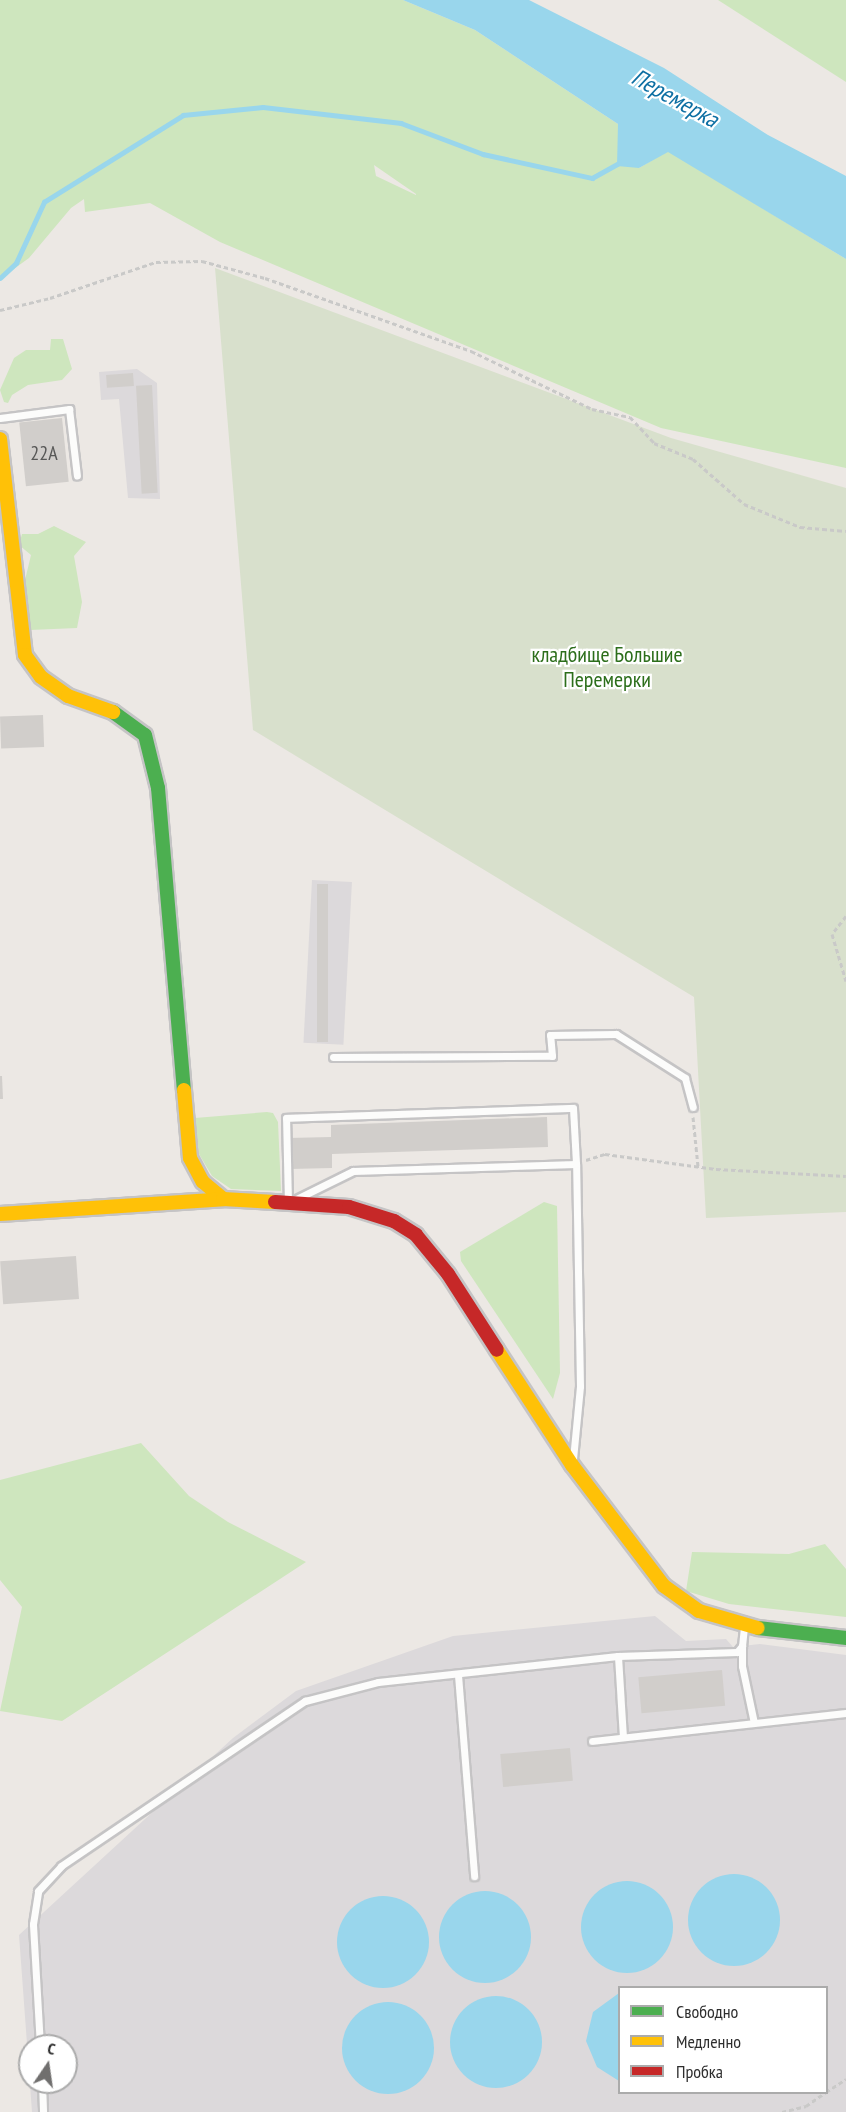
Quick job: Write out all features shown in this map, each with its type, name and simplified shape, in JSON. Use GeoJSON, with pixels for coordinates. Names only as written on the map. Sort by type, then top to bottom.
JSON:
{"type":"FeatureCollection","features":[{"type":"Feature","properties":{"kind":"street"},"geometry":{"type":"LineString","coordinates":[[0,439],[25,655],[41,677],[68,696],[115,713],[145,735],[158,788],[190,1158],[203,1182],[223,1199]]}},
{"type":"Feature","properties":{"kind":"street"},"geometry":{"type":"LineString","coordinates":[[0,1214],[223,1199],[364,1210],[394,1221],[416,1235],[448,1274],[572,1465],[664,1586],[699,1611],[744,1626],[846,1638]]}},
{"type":"Feature","properties":{"kind":"lane"},"geometry":{"type":"LineString","coordinates":[[0,417],[69,409],[77,476]]}},
{"type":"Feature","properties":{"kind":"lane"},"geometry":{"type":"LineString","coordinates":[[333,1057],[552,1056],[550,1035],[616,1034],[685,1078],[693,1107]]}},
{"type":"Feature","properties":{"kind":"lane"},"geometry":{"type":"LineString","coordinates":[[572,1465],[580,1386],[576,1164],[573,1108],[286,1118],[288,1203],[353,1171],[576,1164]]}},
{"type":"Feature","properties":{"kind":"lane"},"geometry":{"type":"LineString","coordinates":[[744,1626],[742,1666],[754,1723]]}},
{"type":"Feature","properties":{"kind":"lane"},"geometry":{"type":"LineString","coordinates":[[39,2034],[33,1924],[38,1891],[61,1866],[305,1701],[378,1682],[618,1656],[737,1652],[742,1646]]}},
{"type":"Feature","properties":{"kind":"lane"},"geometry":{"type":"LineString","coordinates":[[618,1656],[623,1737]]}},
{"type":"Feature","properties":{"kind":"lane"},"geometry":{"type":"LineString","coordinates":[[458,1675],[474,1876]]}},
{"type":"Feature","properties":{"kind":"lane"},"geometry":{"type":"LineString","coordinates":[[592,1741],[846,1713]]}},
{"type":"Feature","properties":{"kind":"lane"},"geometry":{"type":"LineString","coordinates":[[42,2094],[43,2112]]}},
{"type":"Feature","properties":{"kind":"path"},"geometry":{"type":"LineString","coordinates":[[0,310],[50,298],[156,262],[202,261],[265,278],[471,351],[592,409],[630,417],[654,443],[693,459],[744,504],[800,527],[846,531]]}},
{"type":"Feature","properties":{"kind":"path"},"geometry":{"type":"LineString","coordinates":[[846,916],[832,934],[846,981]]}},
{"type":"Feature","properties":{"kind":"path"},"geometry":{"type":"LineString","coordinates":[[693,1107],[698,1166]]}},
{"type":"Feature","properties":{"kind":"path"},"geometry":{"type":"LineString","coordinates":[[589,1160],[605,1154],[698,1166],[845,1176]]}},
{"type":"Feature","properties":{"kind":"path"},"geometry":{"type":"LineString","coordinates":[[828,2091],[846,2079]]}},
{"type":"Feature","properties":{"kind":"path"},"geometry":{"type":"LineString","coordinates":[[782,2112],[806,2106],[823,2094]]}},
{"type":"Feature","properties":{"kind":"shaded area"},"geometry":{"type":"Polygon","coordinates":[[[137,369],[157,383],[160,499],[128,498],[119,399],[101,400],[99,372],[137,369]]]}},
{"type":"Feature","properties":{"kind":"shaded area"},"geometry":{"type":"Polygon","coordinates":[[[312,880],[352,882],[343,1045],[303,1043],[312,880]]]}},
{"type":"Feature","properties":{"kind":"shaded area"},"geometry":{"type":"Polygon","coordinates":[[[655,1616],[686,1641],[726,1639],[733,1647],[760,1644],[846,1655],[846,2112],[32,2112],[31,2094],[78,2094],[78,2034],[26,2034],[19,1935],[233,1738],[296,1691],[453,1636],[655,1616]]]}},
{"type":"Feature","properties":{"kind":"green space"},"geometry":{"type":"Polygon","coordinates":[[[0,0],[403,0],[475,30],[618,124],[639,168],[668,151],[846,259],[846,468],[661,428],[220,242],[150,203],[85,212],[84,199],[71,208],[29,258],[0,279],[0,0]],[[374,165],[376,176],[416,194],[374,165]]]}},
{"type":"Feature","properties":{"kind":"green space"},"geometry":{"type":"Polygon","coordinates":[[[718,0],[846,0],[846,82],[718,0]]]}},
{"type":"Feature","properties":{"kind":"green space","name":"кладбище Большие Перемерки"},"geometry":{"type":"Polygon","coordinates":[[[215,268],[671,438],[846,488],[846,1212],[706,1218],[694,997],[253,730],[215,268]]]}},
{"type":"Feature","properties":{"kind":"green space"},"geometry":{"type":"Polygon","coordinates":[[[51,339],[63,339],[72,369],[62,380],[28,385],[12,395],[8,403],[4,402],[0,390],[14,358],[26,350],[50,350],[51,339]]]}},
{"type":"Feature","properties":{"kind":"green space"},"geometry":{"type":"Polygon","coordinates":[[[54,526],[86,542],[74,556],[82,602],[77,628],[30,630],[25,580],[31,555],[19,545],[22,534],[38,534],[54,526]]]}},
{"type":"Feature","properties":{"kind":"green space"},"geometry":{"type":"Polygon","coordinates":[[[273,1113],[278,1122],[281,1191],[231,1189],[212,1176],[199,1154],[195,1118],[273,1113]]]}},
{"type":"Feature","properties":{"kind":"green space"},"geometry":{"type":"Polygon","coordinates":[[[544,1202],[557,1206],[560,1373],[553,1399],[461,1261],[460,1252],[544,1202]]]}},
{"type":"Feature","properties":{"kind":"green space"},"geometry":{"type":"Polygon","coordinates":[[[141,1443],[189,1496],[228,1522],[306,1562],[62,1721],[0,1711],[22,1607],[0,1580],[0,1480],[141,1443]]]}},
{"type":"Feature","properties":{"kind":"green space"},"geometry":{"type":"Polygon","coordinates":[[[825,1544],[846,1569],[846,1617],[729,1604],[686,1591],[692,1552],[789,1554],[825,1544]]]}},
{"type":"Feature","properties":{"kind":"water","name":"Перемерка"},"geometry":{"type":"Polygon","coordinates":[[[403,0],[529,0],[664,68],[768,135],[846,176],[846,259],[668,152],[639,168],[617,166],[618,124],[475,30],[403,0]]]}},
{"type":"Feature","properties":{"kind":"water"},"geometry":{"type":"Polygon","coordinates":[[[734,1874],[752,1877],[767,1887],[777,1902],[780,1920],[777,1938],[767,1953],[752,1963],[734,1966],[716,1963],[701,1953],[691,1938],[688,1920],[691,1902],[701,1887],[716,1877],[734,1874]]]}},
{"type":"Feature","properties":{"kind":"water"},"geometry":{"type":"Polygon","coordinates":[[[627,1881],[645,1884],[660,1894],[670,1909],[673,1927],[670,1945],[660,1960],[645,1970],[627,1973],[609,1970],[594,1960],[584,1945],[581,1927],[584,1909],[594,1894],[609,1884],[627,1881]]]}},
{"type":"Feature","properties":{"kind":"water"},"geometry":{"type":"Polygon","coordinates":[[[485,1891],[503,1894],[518,1904],[528,1919],[531,1937],[528,1955],[518,1970],[503,1980],[485,1983],[467,1980],[452,1970],[442,1955],[439,1937],[442,1919],[452,1904],[467,1894],[485,1891]]]}},
{"type":"Feature","properties":{"kind":"water"},"geometry":{"type":"Polygon","coordinates":[[[383,1896],[401,1899],[416,1909],[426,1924],[429,1942],[426,1960],[416,1975],[401,1985],[383,1988],[365,1985],[350,1975],[340,1960],[337,1942],[340,1924],[350,1909],[365,1899],[383,1896]]]}},
{"type":"Feature","properties":{"kind":"water"},"geometry":{"type":"Polygon","coordinates":[[[618,1994],[618,2080],[597,2067],[586,2041],[593,2012],[618,1994]]]}},
{"type":"Feature","properties":{"kind":"water"},"geometry":{"type":"Polygon","coordinates":[[[496,1996],[514,1999],[529,2009],[539,2024],[542,2042],[539,2060],[529,2075],[514,2085],[496,2088],[478,2085],[463,2075],[453,2060],[450,2042],[453,2024],[463,2009],[478,1999],[496,1996]]]}},
{"type":"Feature","properties":{"kind":"water"},"geometry":{"type":"Polygon","coordinates":[[[388,2002],[406,2005],[421,2015],[431,2030],[434,2048],[431,2066],[421,2081],[406,2091],[388,2094],[370,2091],[355,2081],[345,2066],[342,2048],[345,2030],[355,2015],[370,2005],[388,2002]]]}},
{"type":"Feature","properties":{"kind":"building"},"geometry":{"type":"Polygon","coordinates":[[[133,373],[134,386],[107,388],[106,375],[133,373]]]}},
{"type":"Feature","properties":{"kind":"building"},"geometry":{"type":"Polygon","coordinates":[[[152,385],[158,493],[142,494],[136,386],[152,385]]]}},
{"type":"Feature","properties":{"kind":"building"},"geometry":{"type":"Polygon","coordinates":[[[62,418],[69,482],[26,486],[19,422],[62,418]]]}},
{"type":"Feature","properties":{"kind":"building"},"geometry":{"type":"Polygon","coordinates":[[[43,715],[44,747],[1,748],[0,717],[43,715]]]}},
{"type":"Feature","properties":{"kind":"building"},"geometry":{"type":"Polygon","coordinates":[[[317,884],[328,884],[328,1042],[317,1042],[317,884]]]}},
{"type":"Feature","properties":{"kind":"building"},"geometry":{"type":"Polygon","coordinates":[[[0,1076],[2,1076],[3,1099],[0,1099],[0,1076]]]}},
{"type":"Feature","properties":{"kind":"building"},"geometry":{"type":"Polygon","coordinates":[[[547,1117],[548,1147],[332,1154],[332,1168],[290,1169],[288,1138],[331,1137],[331,1125],[547,1117]]]}},
{"type":"Feature","properties":{"kind":"building"},"geometry":{"type":"Polygon","coordinates":[[[76,1256],[79,1299],[3,1304],[0,1261],[76,1256]]]}},
{"type":"Feature","properties":{"kind":"building"},"geometry":{"type":"Polygon","coordinates":[[[722,1670],[725,1706],[641,1713],[638,1677],[722,1670]]]}},
{"type":"Feature","properties":{"kind":"building"},"geometry":{"type":"Polygon","coordinates":[[[570,1748],[573,1781],[503,1787],[500,1754],[570,1748]]]}},
{"type":"Feature","properties":{"kind":"waterway"},"geometry":{"type":"LineString","coordinates":[[0,278],[16,263],[44,202],[183,115],[263,107],[401,123],[483,154],[592,178],[621,162]]}},
{"type":"Feature","properties":{"kind":"traffic: fast"},"geometry":{"type":"LineString","coordinates":[[113,712],[145,735],[158,788],[184,1090]]}},
{"type":"Feature","properties":{"kind":"traffic: fast"},"geometry":{"type":"LineString","coordinates":[[758,1628],[846,1638]]}},
{"type":"Feature","properties":{"kind":"traffic: slow"},"geometry":{"type":"LineString","coordinates":[[0,439],[25,655],[41,677],[68,696],[113,712]]}},
{"type":"Feature","properties":{"kind":"traffic: slow"},"geometry":{"type":"LineString","coordinates":[[184,1090],[190,1158],[203,1182],[223,1199]]}},
{"type":"Feature","properties":{"kind":"traffic: slow"},"geometry":{"type":"LineString","coordinates":[[0,1214],[223,1199],[275,1202]]}},
{"type":"Feature","properties":{"kind":"traffic: slow"},"geometry":{"type":"LineString","coordinates":[[497,1350],[572,1465],[664,1586],[699,1611],[758,1628]]}},
{"type":"Feature","properties":{"kind":"traffic: jam"},"geometry":{"type":"LineString","coordinates":[[275,1202],[349,1207],[394,1221],[416,1235],[448,1274],[497,1350]]}}]}
